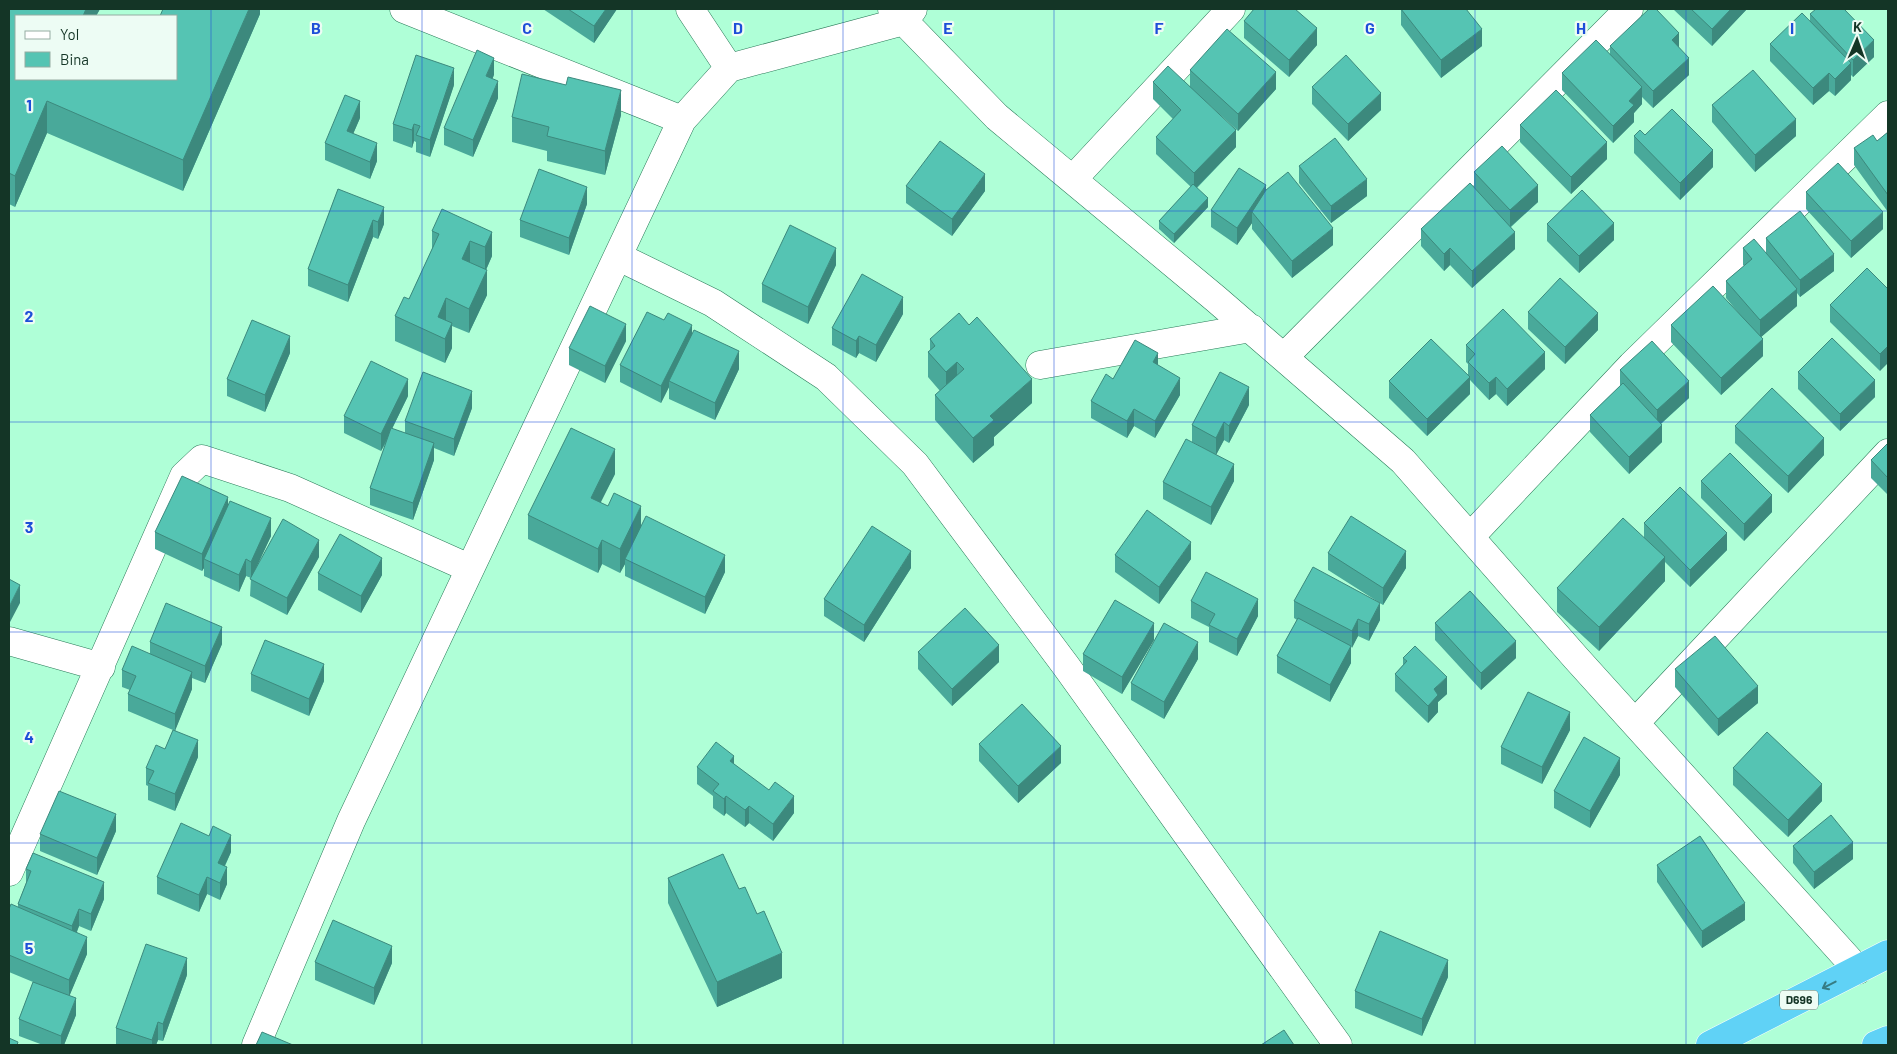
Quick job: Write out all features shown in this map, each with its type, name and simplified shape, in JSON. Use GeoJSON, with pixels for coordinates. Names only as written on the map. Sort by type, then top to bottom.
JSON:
{"type":"FeatureCollection","features":[{"type":"Feature","properties":{"kind":"highway","name":"D696"},"geometry":{"type":"LineString","coordinates":[[1710,1045],[1888,954]]}},
{"type":"Feature","properties":{"kind":"highway"},"geometry":{"type":"LineString","coordinates":[[1876,1045],[1888,1040]]}},
{"type":"Feature","properties":{"kind":"street"},"geometry":{"type":"LineString","coordinates":[[404,9],[682,120]]}},
{"type":"Feature","properties":{"kind":"street"},"geometry":{"type":"LineString","coordinates":[[690,9],[729,68]]}},
{"type":"Feature","properties":{"kind":"street"},"geometry":{"type":"LineString","coordinates":[[1072,179],[1231,9]]}},
{"type":"Feature","properties":{"kind":"street"},"geometry":{"type":"LineString","coordinates":[[1284,357],[1629,9]]}},
{"type":"Feature","properties":{"kind":"street"},"geometry":{"type":"LineString","coordinates":[[256,1045],[351,821],[469,568],[619,257],[682,120],[729,68],[903,13],[997,117],[1251,328],[1403,461],[1635,723],[1858,970]]}},
{"type":"Feature","properties":{"kind":"street"},"geometry":{"type":"LineString","coordinates":[[1470,537],[1632,365],[1888,114]]}},
{"type":"Feature","properties":{"kind":"street"},"geometry":{"type":"LineString","coordinates":[[619,257],[713,303],[826,377],[915,464],[1066,666],[1338,1045]]}},
{"type":"Feature","properties":{"kind":"street"},"geometry":{"type":"LineString","coordinates":[[1040,365],[1251,328]]}},
{"type":"Feature","properties":{"kind":"street"},"geometry":{"type":"LineString","coordinates":[[1635,723],[1888,453]]}},
{"type":"Feature","properties":{"kind":"street"},"geometry":{"type":"LineString","coordinates":[[9,872],[184,476],[202,459],[290,488],[469,568]]}},
{"type":"Feature","properties":{"kind":"street"},"geometry":{"type":"LineString","coordinates":[[9,641],[101,667]]}},
{"type":"Feature","properties":{"kind":"building"},"geometry":{"type":"Polygon","coordinates":[[[9,9],[86,9],[83,15],[15,15],[15,80],[178,80],[178,15],[160,15],[163,9],[249,9],[183,160],[47,101],[15,176],[9,173],[9,9]]]}},
{"type":"Feature","properties":{"kind":"building"},"geometry":{"type":"Polygon","coordinates":[[[568,9],[606,9],[594,26],[568,9]]]}},
{"type":"Feature","properties":{"kind":"building"},"geometry":{"type":"Polygon","coordinates":[[[1254,9],[1295,9],[1317,28],[1289,60],[1244,21],[1254,9]]]}},
{"type":"Feature","properties":{"kind":"building"},"geometry":{"type":"Polygon","coordinates":[[[1401,9],[1466,9],[1482,29],[1441,60],[1401,9]]]}},
{"type":"Feature","properties":{"kind":"building"},"geometry":{"type":"Polygon","coordinates":[[[1649,9],[1656,9],[1679,33],[1672,40],[1689,58],[1653,91],[1610,46],[1649,9]]]}},
{"type":"Feature","properties":{"kind":"building"},"geometry":{"type":"Polygon","coordinates":[[[1691,9],[1731,9],[1712,29],[1691,9]]]}},
{"type":"Feature","properties":{"kind":"building"},"geometry":{"type":"Polygon","coordinates":[[[1816,9],[1844,9],[1874,40],[1853,60],[1810,14],[1816,9]]]}},
{"type":"Feature","properties":{"kind":"building"},"geometry":{"type":"Polygon","coordinates":[[[1802,13],[1851,63],[1835,79],[1829,73],[1813,88],[1770,44],[1802,13]]]}},
{"type":"Feature","properties":{"kind":"building"},"geometry":{"type":"Polygon","coordinates":[[[1227,29],[1276,72],[1238,114],[1190,70],[1227,29]]]}},
{"type":"Feature","properties":{"kind":"building"},"geometry":{"type":"Polygon","coordinates":[[[1596,40],[1642,87],[1629,101],[1634,105],[1613,126],[1562,73],[1596,40]]]}},
{"type":"Feature","properties":{"kind":"building"},"geometry":{"type":"Polygon","coordinates":[[[477,50],[494,58],[486,76],[498,81],[473,140],[444,128],[477,50]]]}},
{"type":"Feature","properties":{"kind":"building"},"geometry":{"type":"Polygon","coordinates":[[[416,55],[454,68],[430,140],[416,135],[420,126],[414,124],[412,130],[393,124],[416,55]]]}},
{"type":"Feature","properties":{"kind":"building"},"geometry":{"type":"Polygon","coordinates":[[[1346,55],[1381,93],[1348,124],[1312,87],[1346,55]]]}},
{"type":"Feature","properties":{"kind":"building"},"geometry":{"type":"Polygon","coordinates":[[[1168,66],[1236,130],[1194,173],[1156,137],[1181,110],[1153,82],[1168,66]]]}},
{"type":"Feature","properties":{"kind":"building"},"geometry":{"type":"Polygon","coordinates":[[[1753,70],[1796,119],[1755,155],[1712,105],[1753,70]]]}},
{"type":"Feature","properties":{"kind":"building"},"geometry":{"type":"Polygon","coordinates":[[[522,74],[566,85],[568,77],[621,90],[605,151],[547,136],[549,127],[512,117],[522,74]]]}},
{"type":"Feature","properties":{"kind":"building"},"geometry":{"type":"Polygon","coordinates":[[[1556,90],[1607,142],[1571,177],[1520,125],[1556,90]]]}},
{"type":"Feature","properties":{"kind":"building"},"geometry":{"type":"Polygon","coordinates":[[[345,95],[360,101],[347,131],[377,143],[370,162],[325,143],[345,95]]]}},
{"type":"Feature","properties":{"kind":"building"},"geometry":{"type":"Polygon","coordinates":[[[1672,109],[1713,150],[1680,183],[1634,136],[1640,130],[1645,135],[1672,109]]]}},
{"type":"Feature","properties":{"kind":"building"},"geometry":{"type":"Polygon","coordinates":[[[1888,132],[1888,195],[1854,148],[1873,135],[1877,141],[1888,132]]]}},
{"type":"Feature","properties":{"kind":"building"},"geometry":{"type":"Polygon","coordinates":[[[1335,138],[1367,179],[1331,206],[1299,166],[1335,138]]]}},
{"type":"Feature","properties":{"kind":"building"},"geometry":{"type":"Polygon","coordinates":[[[940,141],[985,174],[952,219],[906,186],[940,141]]]}},
{"type":"Feature","properties":{"kind":"building"},"geometry":{"type":"Polygon","coordinates":[[[1502,146],[1538,185],[1510,210],[1474,172],[1502,146]]]}},
{"type":"Feature","properties":{"kind":"building"},"geometry":{"type":"Polygon","coordinates":[[[1838,163],[1883,212],[1851,241],[1806,192],[1838,163]]]}},
{"type":"Feature","properties":{"kind":"building"},"geometry":{"type":"Polygon","coordinates":[[[1239,168],[1266,185],[1237,228],[1211,210],[1239,168]]]}},
{"type":"Feature","properties":{"kind":"building"},"geometry":{"type":"Polygon","coordinates":[[[539,169],[587,187],[569,238],[520,220],[539,169]]]}},
{"type":"Feature","properties":{"kind":"building"},"geometry":{"type":"Polygon","coordinates":[[[1288,172],[1333,228],[1292,261],[1252,212],[1266,190],[1288,172]]]}},
{"type":"Feature","properties":{"kind":"building"},"geometry":{"type":"Polygon","coordinates":[[[1470,183],[1515,232],[1472,271],[1450,248],[1444,254],[1421,229],[1470,183]]]}},
{"type":"Feature","properties":{"kind":"building"},"geometry":{"type":"Polygon","coordinates":[[[1193,184],[1208,198],[1174,234],[1159,221],[1193,184]]]}},
{"type":"Feature","properties":{"kind":"building"},"geometry":{"type":"Polygon","coordinates":[[[338,189],[384,207],[378,222],[373,220],[348,285],[308,269],[338,189]]]}},
{"type":"Feature","properties":{"kind":"building"},"geometry":{"type":"Polygon","coordinates":[[[1582,190],[1614,223],[1579,256],[1547,224],[1582,190]]]}},
{"type":"Feature","properties":{"kind":"building"},"geometry":{"type":"Polygon","coordinates":[[[442,209],[492,232],[485,247],[470,241],[462,259],[487,270],[469,309],[446,298],[438,317],[452,323],[445,339],[395,316],[404,297],[409,299],[439,234],[432,231],[442,209]]]}},
{"type":"Feature","properties":{"kind":"building"},"geometry":{"type":"Polygon","coordinates":[[[1800,211],[1834,254],[1800,280],[1766,238],[1800,211]]]}},
{"type":"Feature","properties":{"kind":"building"},"geometry":{"type":"Polygon","coordinates":[[[790,225],[836,248],[808,307],[762,284],[790,225]]]}},
{"type":"Feature","properties":{"kind":"building"},"geometry":{"type":"Polygon","coordinates":[[[1754,239],[1797,289],[1760,320],[1726,281],[1752,259],[1743,248],[1754,239]]]}},
{"type":"Feature","properties":{"kind":"building"},"geometry":{"type":"Polygon","coordinates":[[[1867,268],[1888,289],[1888,346],[1880,354],[1830,305],[1867,268]]]}},
{"type":"Feature","properties":{"kind":"building"},"geometry":{"type":"Polygon","coordinates":[[[862,274],[903,297],[876,345],[859,336],[856,341],[832,328],[862,274]]]}},
{"type":"Feature","properties":{"kind":"building"},"geometry":{"type":"Polygon","coordinates":[[[1560,278],[1598,313],[1565,347],[1528,312],[1560,278]]]}},
{"type":"Feature","properties":{"kind":"building"},"geometry":{"type":"Polygon","coordinates":[[[1713,286],[1763,339],[1721,378],[1671,325],[1713,286]]]}},
{"type":"Feature","properties":{"kind":"building"},"geometry":{"type":"Polygon","coordinates":[[[590,306],[626,324],[605,366],[569,348],[590,306]]]}},
{"type":"Feature","properties":{"kind":"building"},"geometry":{"type":"Polygon","coordinates":[[[1503,309],[1545,352],[1507,389],[1496,377],[1489,383],[1468,362],[1475,354],[1466,345],[1503,309]]]}},
{"type":"Feature","properties":{"kind":"building"},"geometry":{"type":"Polygon","coordinates":[[[647,312],[664,320],[668,313],[692,325],[661,386],[620,365],[647,312]]]}},
{"type":"Feature","properties":{"kind":"building"},"geometry":{"type":"Polygon","coordinates":[[[959,313],[969,325],[977,317],[1032,379],[990,416],[994,420],[973,438],[935,395],[964,369],[957,362],[946,372],[928,352],[935,346],[930,339],[959,313]]]}},
{"type":"Feature","properties":{"kind":"building"},"geometry":{"type":"Polygon","coordinates":[[[252,320],[290,336],[265,395],[227,379],[252,320]]]}},
{"type":"Feature","properties":{"kind":"building"},"geometry":{"type":"Polygon","coordinates":[[[694,330],[739,351],[715,403],[669,381],[694,330]]]}},
{"type":"Feature","properties":{"kind":"building"},"geometry":{"type":"Polygon","coordinates":[[[1832,338],[1875,380],[1840,414],[1798,372],[1832,338]]]}},
{"type":"Feature","properties":{"kind":"building"},"geometry":{"type":"Polygon","coordinates":[[[1431,339],[1470,377],[1427,419],[1389,381],[1431,339]]]}},
{"type":"Feature","properties":{"kind":"building"},"geometry":{"type":"Polygon","coordinates":[[[1135,340],[1158,353],[1153,362],[1180,378],[1155,421],[1134,409],[1127,421],[1091,401],[1106,374],[1113,379],[1135,340]]]}},
{"type":"Feature","properties":{"kind":"building"},"geometry":{"type":"Polygon","coordinates":[[[1652,341],[1689,381],[1657,410],[1620,370],[1652,341]]]}},
{"type":"Feature","properties":{"kind":"building"},"geometry":{"type":"Polygon","coordinates":[[[371,361],[408,379],[381,434],[344,416],[371,361]]]}},
{"type":"Feature","properties":{"kind":"building"},"geometry":{"type":"Polygon","coordinates":[[[423,372],[472,391],[454,439],[405,421],[423,372]]]}},
{"type":"Feature","properties":{"kind":"building"},"geometry":{"type":"Polygon","coordinates":[[[1220,372],[1249,387],[1229,426],[1224,422],[1216,438],[1192,425],[1220,372]]]}},
{"type":"Feature","properties":{"kind":"building"},"geometry":{"type":"Polygon","coordinates":[[[1623,383],[1662,425],[1629,457],[1590,415],[1623,383]]]}},
{"type":"Feature","properties":{"kind":"building"},"geometry":{"type":"Polygon","coordinates":[[[1772,388],[1824,438],[1788,476],[1735,426],[1772,388]]]}},
{"type":"Feature","properties":{"kind":"building"},"geometry":{"type":"Polygon","coordinates":[[[391,428],[434,443],[413,503],[370,488],[391,428]]]}},
{"type":"Feature","properties":{"kind":"building"},"geometry":{"type":"Polygon","coordinates":[[[571,428],[615,449],[591,498],[608,506],[614,493],[641,506],[620,549],[602,540],[598,549],[528,515],[571,428]]]}},
{"type":"Feature","properties":{"kind":"building"},"geometry":{"type":"Polygon","coordinates":[[[1186,439],[1234,464],[1211,507],[1163,482],[1186,439]]]}},
{"type":"Feature","properties":{"kind":"building"},"geometry":{"type":"Polygon","coordinates":[[[1888,443],[1888,478],[1871,460],[1888,443]]]}},
{"type":"Feature","properties":{"kind":"building"},"geometry":{"type":"Polygon","coordinates":[[[1730,453],[1772,495],[1744,524],[1701,481],[1730,453]]]}},
{"type":"Feature","properties":{"kind":"building"},"geometry":{"type":"Polygon","coordinates":[[[182,476],[228,497],[202,554],[155,532],[182,476]]]}},
{"type":"Feature","properties":{"kind":"building"},"geometry":{"type":"Polygon","coordinates":[[[1680,487],[1727,533],[1690,570],[1644,523],[1680,487]]]}},
{"type":"Feature","properties":{"kind":"building"},"geometry":{"type":"Polygon","coordinates":[[[230,501],[271,518],[251,562],[246,559],[239,575],[204,559],[230,501]]]}},
{"type":"Feature","properties":{"kind":"building"},"geometry":{"type":"Polygon","coordinates":[[[1147,510],[1191,542],[1159,587],[1115,555],[1147,510]]]}},
{"type":"Feature","properties":{"kind":"building"},"geometry":{"type":"Polygon","coordinates":[[[646,516],[725,555],[705,597],[625,559],[646,516]]]}},
{"type":"Feature","properties":{"kind":"building"},"geometry":{"type":"Polygon","coordinates":[[[1351,516],[1406,551],[1383,588],[1328,553],[1351,516]]]}},
{"type":"Feature","properties":{"kind":"building"},"geometry":{"type":"Polygon","coordinates":[[[1623,518],[1665,557],[1599,627],[1557,588],[1623,518]]]}},
{"type":"Feature","properties":{"kind":"building"},"geometry":{"type":"Polygon","coordinates":[[[283,519],[319,540],[287,598],[250,579],[283,519]]]}},
{"type":"Feature","properties":{"kind":"building"},"geometry":{"type":"Polygon","coordinates":[[[872,526],[911,551],[864,625],[824,599],[872,526]]]}},
{"type":"Feature","properties":{"kind":"building"},"geometry":{"type":"Polygon","coordinates":[[[340,534],[382,558],[361,596],[318,573],[340,534]]]}},
{"type":"Feature","properties":{"kind":"building"},"geometry":{"type":"Polygon","coordinates":[[[1313,567],[1380,603],[1369,624],[1358,619],[1352,631],[1294,601],[1313,567]]]}},
{"type":"Feature","properties":{"kind":"building"},"geometry":{"type":"Polygon","coordinates":[[[1206,572],[1258,599],[1237,639],[1209,625],[1215,614],[1191,601],[1206,572]]]}},
{"type":"Feature","properties":{"kind":"building"},"geometry":{"type":"Polygon","coordinates":[[[9,579],[20,585],[9,607],[9,579]]]}},
{"type":"Feature","properties":{"kind":"building"},"geometry":{"type":"Polygon","coordinates":[[[1470,591],[1516,641],[1481,673],[1435,623],[1470,591]]]}},
{"type":"Feature","properties":{"kind":"building"},"geometry":{"type":"Polygon","coordinates":[[[1115,600],[1154,623],[1122,677],[1083,654],[1115,600]]]}},
{"type":"Feature","properties":{"kind":"building"},"geometry":{"type":"Polygon","coordinates":[[[166,603],[222,627],[205,666],[150,642],[166,603]]]}},
{"type":"Feature","properties":{"kind":"building"},"geometry":{"type":"Polygon","coordinates":[[[965,608],[999,645],[952,689],[918,652],[965,608]]]}},
{"type":"Feature","properties":{"kind":"building"},"geometry":{"type":"Polygon","coordinates":[[[1298,618],[1351,646],[1330,685],[1277,656],[1298,618]]]}},
{"type":"Feature","properties":{"kind":"building"},"geometry":{"type":"Polygon","coordinates":[[[1164,623],[1198,642],[1164,702],[1131,683],[1164,623]]]}},
{"type":"Feature","properties":{"kind":"building"},"geometry":{"type":"Polygon","coordinates":[[[1715,636],[1758,686],[1718,719],[1675,669],[1715,636]]]}},
{"type":"Feature","properties":{"kind":"building"},"geometry":{"type":"Polygon","coordinates":[[[265,640],[324,664],[309,699],[251,674],[265,640]]]}},
{"type":"Feature","properties":{"kind":"building"},"geometry":{"type":"Polygon","coordinates":[[[132,646],[192,672],[175,714],[128,694],[136,676],[122,670],[132,646]]]}},
{"type":"Feature","properties":{"kind":"building"},"geometry":{"type":"Polygon","coordinates":[[[1415,646],[1447,677],[1434,689],[1438,695],[1428,706],[1395,674],[1407,661],[1403,658],[1415,646]]]}},
{"type":"Feature","properties":{"kind":"building"},"geometry":{"type":"Polygon","coordinates":[[[1528,692],[1570,712],[1542,767],[1501,747],[1528,692]]]}},
{"type":"Feature","properties":{"kind":"building"},"geometry":{"type":"Polygon","coordinates":[[[1022,704],[1061,746],[1018,786],[979,744],[1022,704]]]}},
{"type":"Feature","properties":{"kind":"building"},"geometry":{"type":"Polygon","coordinates":[[[173,730],[198,740],[175,794],[148,783],[154,771],[146,768],[156,745],[165,749],[173,730]]]}},
{"type":"Feature","properties":{"kind":"building"},"geometry":{"type":"Polygon","coordinates":[[[1767,732],[1822,784],[1788,820],[1733,768],[1767,732]]]}},
{"type":"Feature","properties":{"kind":"building"},"geometry":{"type":"Polygon","coordinates":[[[1584,737],[1620,758],[1590,811],[1554,791],[1584,737]]]}},
{"type":"Feature","properties":{"kind":"building"},"geometry":{"type":"Polygon","coordinates":[[[716,742],[734,756],[730,761],[769,790],[775,782],[794,796],[773,824],[749,806],[745,810],[726,796],[724,799],[713,791],[719,784],[697,767],[716,742]]]}},
{"type":"Feature","properties":{"kind":"building"},"geometry":{"type":"Polygon","coordinates":[[[59,791],[116,814],[97,858],[40,834],[59,791]]]}},
{"type":"Feature","properties":{"kind":"building"},"geometry":{"type":"Polygon","coordinates":[[[1831,815],[1853,842],[1814,872],[1793,846],[1831,815]]]}},
{"type":"Feature","properties":{"kind":"building"},"geometry":{"type":"Polygon","coordinates":[[[181,823],[209,836],[213,826],[231,835],[218,863],[227,867],[220,883],[207,877],[199,895],[157,877],[181,823]]]}},
{"type":"Feature","properties":{"kind":"building"},"geometry":{"type":"Polygon","coordinates":[[[1700,836],[1745,903],[1702,931],[1657,865],[1700,836]]]}},
{"type":"Feature","properties":{"kind":"building"},"geometry":{"type":"Polygon","coordinates":[[[33,853],[104,882],[91,914],[79,909],[72,926],[18,904],[31,871],[26,869],[33,853]]]}},
{"type":"Feature","properties":{"kind":"building"},"geometry":{"type":"Polygon","coordinates":[[[723,854],[739,889],[745,887],[757,914],[764,911],[782,953],[717,982],[668,878],[723,854]]]}},
{"type":"Feature","properties":{"kind":"building"},"geometry":{"type":"Polygon","coordinates":[[[11,904],[87,937],[69,980],[9,955],[9,909],[11,904]]]}},
{"type":"Feature","properties":{"kind":"building"},"geometry":{"type":"Polygon","coordinates":[[[333,920],[392,946],[374,988],[315,962],[333,920]]]}},
{"type":"Feature","properties":{"kind":"building"},"geometry":{"type":"Polygon","coordinates":[[[1380,931],[1448,960],[1422,1019],[1355,991],[1380,931]]]}},
{"type":"Feature","properties":{"kind":"building"},"geometry":{"type":"Polygon","coordinates":[[[146,944],[187,958],[163,1024],[158,1022],[152,1040],[116,1028],[146,944]]]}},
{"type":"Feature","properties":{"kind":"building"},"geometry":{"type":"Polygon","coordinates":[[[33,982],[76,998],[61,1036],[19,1019],[33,982]]]}},
{"type":"Feature","properties":{"kind":"building"},"geometry":{"type":"Polygon","coordinates":[[[1284,1030],[1294,1045],[1261,1045],[1284,1030]]]}},
{"type":"Feature","properties":{"kind":"building"},"geometry":{"type":"Polygon","coordinates":[[[262,1032],[293,1045],[256,1045],[262,1032]]]}},
{"type":"Feature","properties":{"kind":"building"},"geometry":{"type":"Polygon","coordinates":[[[9,1038],[18,1042],[17,1045],[9,1045],[9,1038]]]}}]}
